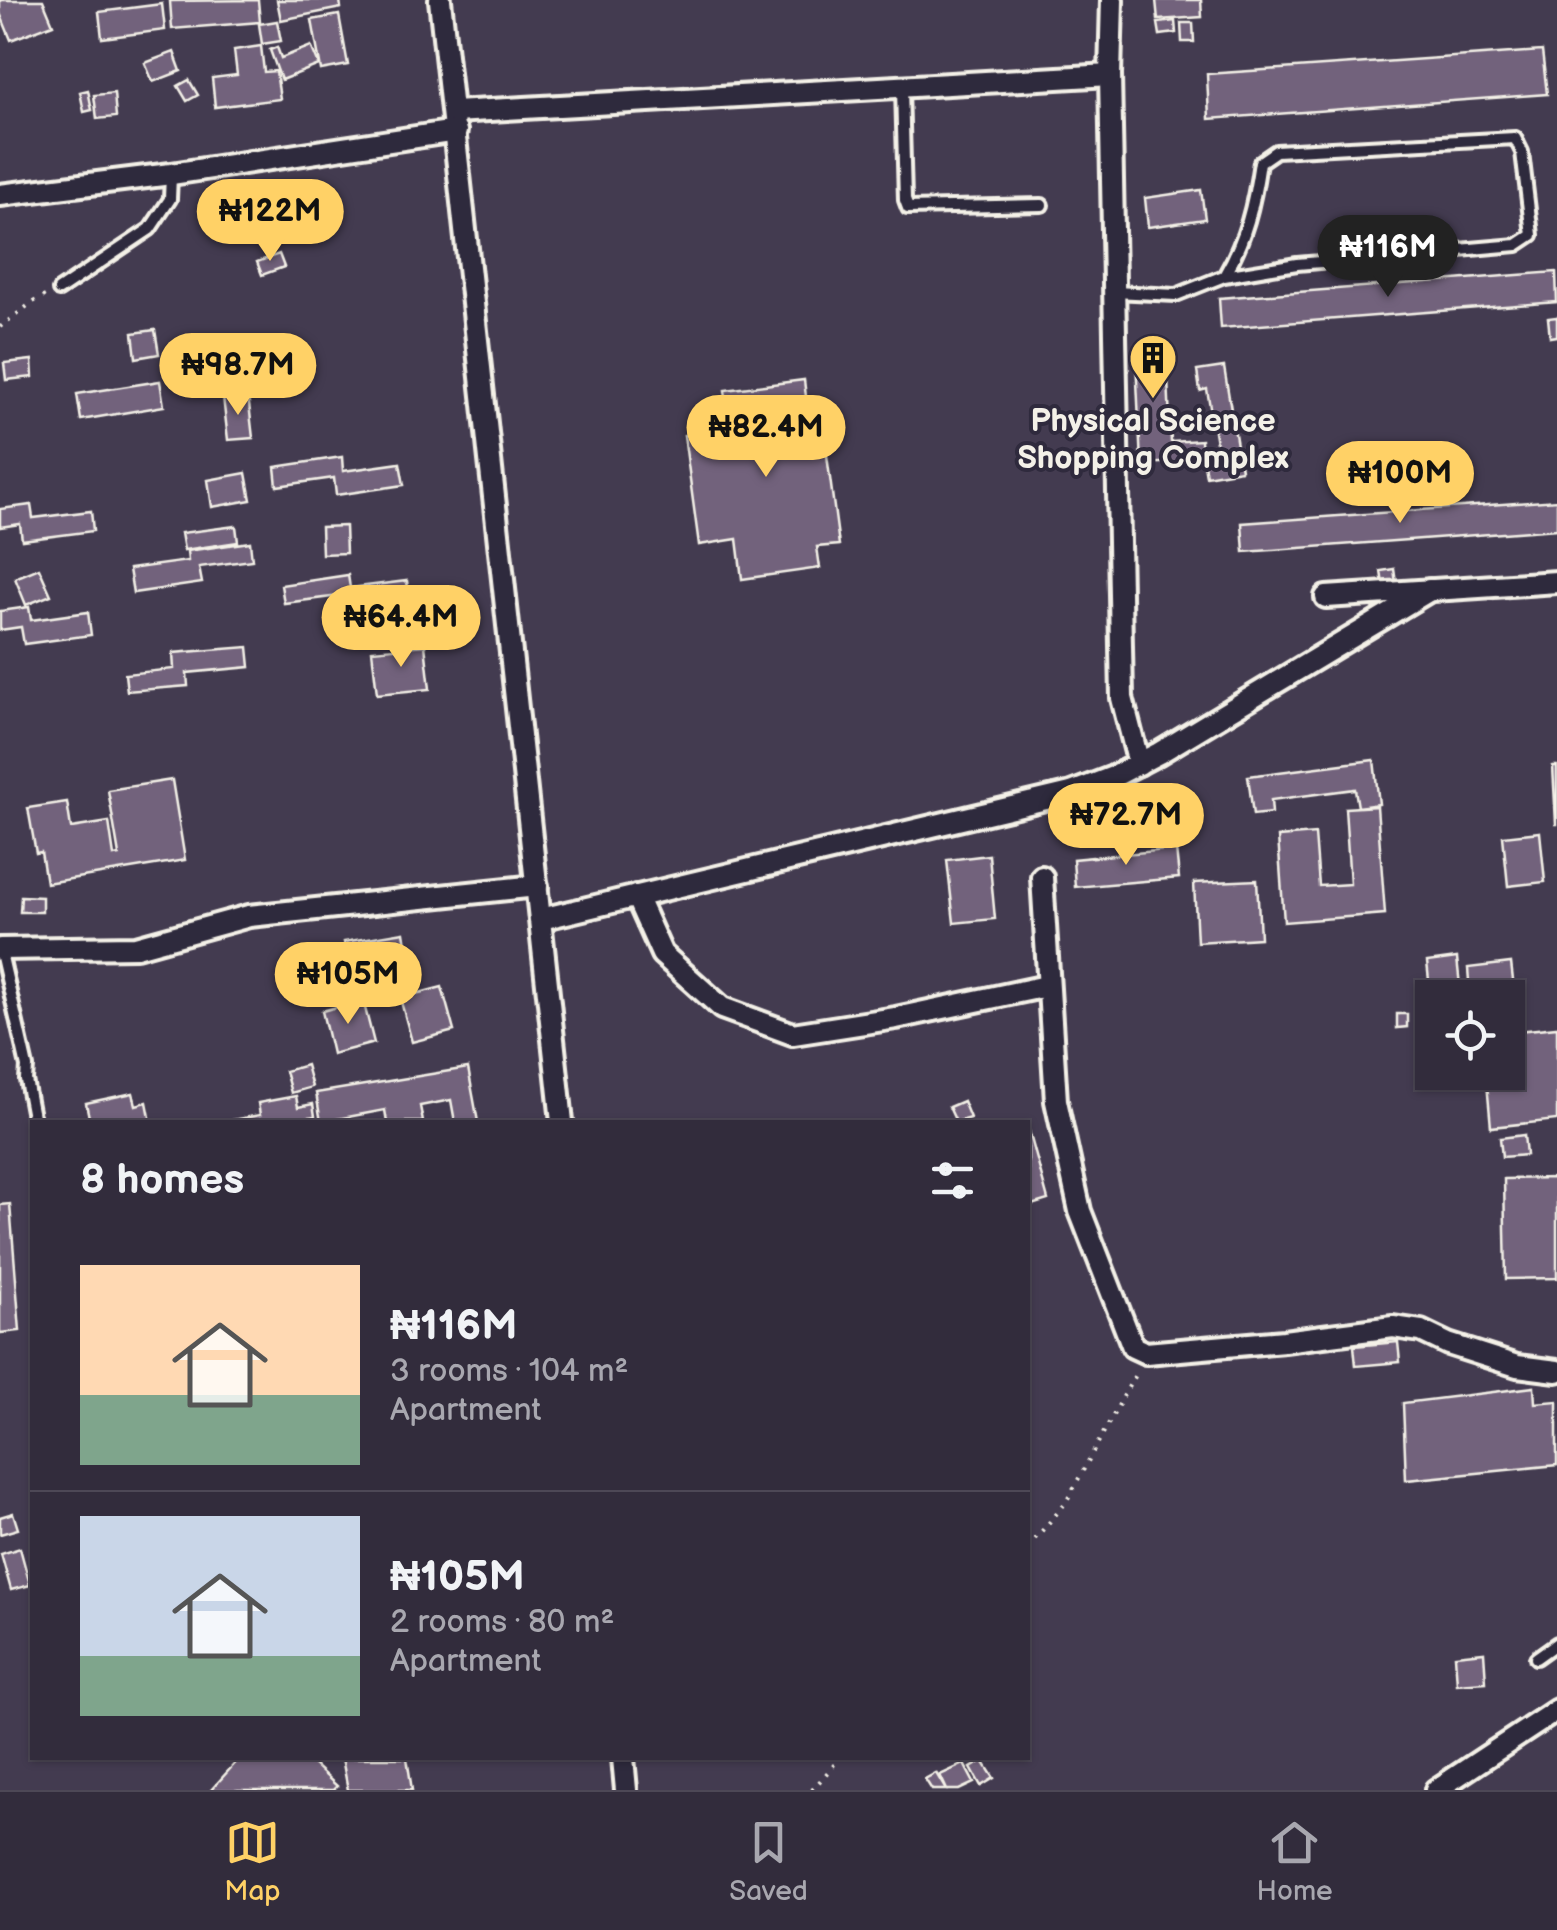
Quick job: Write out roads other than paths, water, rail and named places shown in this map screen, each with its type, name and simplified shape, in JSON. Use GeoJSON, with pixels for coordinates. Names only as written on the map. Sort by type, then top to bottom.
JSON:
{"type":"FeatureCollection","features":[{"type":"Feature","properties":{"kind":"street"},"geometry":{"type":"LineString","coordinates":[[440,0],[562,1120]]}},
{"type":"Feature","properties":{"kind":"street"},"geometry":{"type":"LineString","coordinates":[[1112,0],[1110,75],[1122,698],[1138,764]]}},
{"type":"Feature","properties":{"kind":"street"},"geometry":{"type":"LineString","coordinates":[[0,195],[171,174],[455,122],[902,86],[1110,75]]}},
{"type":"Feature","properties":{"kind":"street"},"geometry":{"type":"LineString","coordinates":[[1326,597],[1557,582]]}},
{"type":"Feature","properties":{"kind":"street"},"geometry":{"type":"LineString","coordinates":[[540,919],[1072,793],[1138,764],[1430,590]]}},
{"type":"Feature","properties":{"kind":"street"},"geometry":{"type":"LineString","coordinates":[[1042,878],[1056,1102],[1080,1211],[1133,1347],[1146,1354],[1284,1342],[1394,1327],[1421,1331],[1516,1366],[1557,1372]]}},
{"type":"Feature","properties":{"kind":"street"},"geometry":{"type":"LineString","coordinates":[[0,948],[136,947],[248,916],[537,886]]}},
{"type":"Feature","properties":{"kind":"street"},"geometry":{"type":"LineString","coordinates":[[636,896],[662,954],[722,1008],[792,1034],[896,1018],[1047,986]]}},
{"type":"Feature","properties":{"kind":"street"},"geometry":{"type":"LineString","coordinates":[[1436,1790],[1557,1710]]}},
{"type":"Feature","properties":{"kind":"street"},"geometry":{"type":"LineString","coordinates":[[623,1760],[626,1790]]}},
{"type":"Feature","properties":{"kind":"lane"},"geometry":{"type":"LineString","coordinates":[[902,86],[908,208],[1042,204]]}},
{"type":"Feature","properties":{"kind":"lane"},"geometry":{"type":"LineString","coordinates":[[1114,292],[1176,295],[1224,276],[1297,264],[1517,245],[1532,236],[1522,152],[1516,138],[1276,151],[1260,162],[1252,211],[1240,249],[1224,276]]}},
{"type":"Feature","properties":{"kind":"lane"},"geometry":{"type":"LineString","coordinates":[[59,290],[150,230],[170,199],[171,174]]}},
{"type":"Feature","properties":{"kind":"lane"},"geometry":{"type":"LineString","coordinates":[[0,948],[27,1067],[34,1120]]}},
{"type":"Feature","properties":{"kind":"lane"},"geometry":{"type":"LineString","coordinates":[[1536,1658],[1557,1643]]}},
{"type":"Feature","properties":{"kind":"place","name":"Physical Science Shopping Complex"},"geometry":{"type":"Point","coordinates":[1153,400]}}]}
